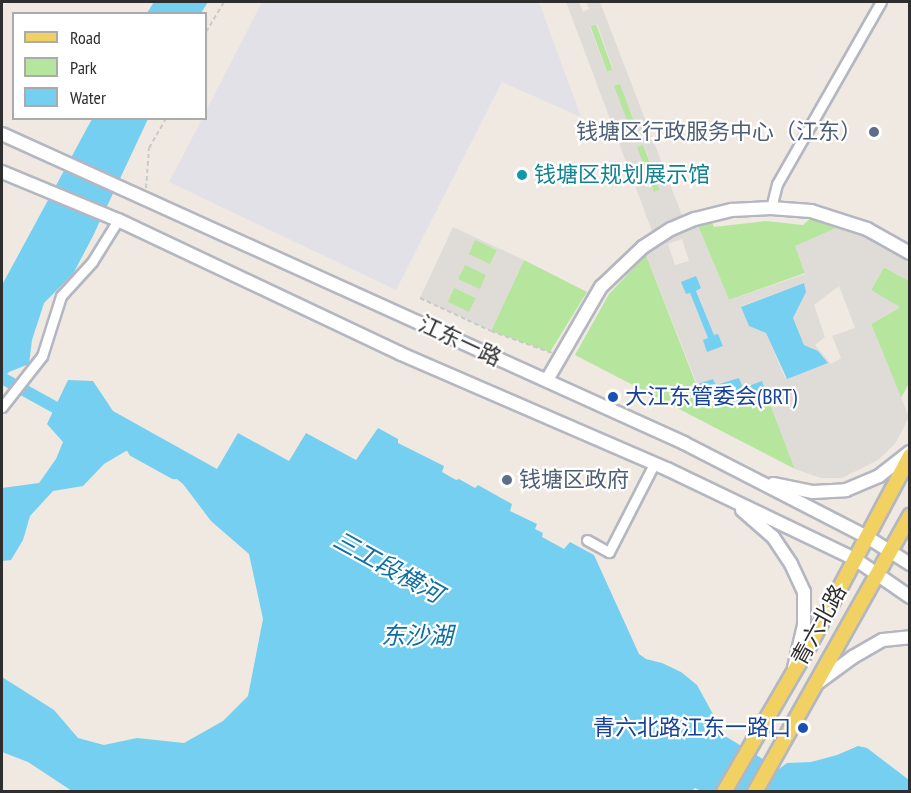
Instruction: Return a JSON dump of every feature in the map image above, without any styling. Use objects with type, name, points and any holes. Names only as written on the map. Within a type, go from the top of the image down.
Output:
[{"type":"main road","name":"江东一路","points":[[2,134],[120,185],[684,443],[867,537],[909,564]]},
{"type":"main road","name":"江东一路","points":[[2,172],[112,218],[401,354],[654,464],[855,559],[909,597]]},
{"type":"main road","points":[[547,380],[601,287],[643,247],[671,229],[695,219],[732,210],[771,208],[811,211],[867,230],[909,253]]},
{"type":"main road","points":[[759,481],[813,492],[846,490],[879,476],[909,454]]},
{"type":"main road","name":"青六北路","points":[[724,792],[792,675],[909,454]]},
{"type":"main road","points":[[730,500],[773,537],[804,592],[804,625],[792,675]]},
{"type":"main road","name":"青六北路","points":[[755,792],[909,516]]},
{"type":"main road","points":[[814,686],[853,657],[883,640],[909,637]]},
{"type":"street","points":[[771,208],[777,184],[881,2]]},
{"type":"street","points":[[2,407],[42,356],[61,296],[92,262],[112,218]]},
{"type":"street","points":[[587,540],[613,554],[654,464]]},
{"type":"path","points":[[207,30],[224,2]]},
{"type":"path","points":[[146,197],[148,148],[164,120]]},
{"type":"path","points":[[420,298],[491,331],[561,356]]},
{"type":"shaded area","points":[[262,2],[539,2],[581,117],[502,82],[396,290],[169,182],[201,120],[207,120],[207,109]]},
{"type":"shaded area","points":[[566,2],[579,2],[583,12],[589,9],[586,2],[600,2],[685,223],[695,219],[729,300],[805,274],[795,246],[847,223],[909,253],[909,281],[884,267],[871,290],[900,307],[871,324],[909,417],[895,444],[878,460],[842,478],[821,478],[795,469],[762,382],[742,388],[716,386],[713,379],[697,384],[643,247],[655,239]],"holes":[[[597,24],[613,69],[607,72],[590,27]],[[620,84],[637,129],[631,131],[614,86]],[[644,145],[660,190],[654,192],[637,147]],[[682,239],[689,261],[675,265],[668,244]],[[804,283],[793,318],[804,345],[818,351],[828,363],[785,378],[766,333],[749,326],[742,306]],[[839,286],[855,328],[832,336],[841,358],[831,364],[815,345],[825,337],[814,305]],[[696,290],[714,336],[708,338],[690,293]]]},
{"type":"shaded area","points":[[453,227],[524,260],[491,331],[420,298]],"holes":[[[475,240],[497,250],[490,264],[469,254]],[[465,265],[486,275],[480,289],[458,279]],[[454,288],[476,298],[469,312],[448,302]]]},
{"type":"green space","points":[[596,24],[613,70],[607,72],[590,26]]},
{"type":"green space","points":[[620,83],[637,129],[630,131],[613,85]]},
{"type":"green space","points":[[643,144],[660,190],[653,192],[636,146]]},
{"type":"green space","points":[[811,218],[841,226],[805,273],[729,300],[698,226],[711,220],[714,227],[766,221],[803,225]]},
{"type":"green space","points":[[475,239],[497,250],[490,265],[467,254]]},
{"type":"green space","points":[[646,255],[703,402],[730,393],[734,404],[766,393],[795,469],[575,355],[609,294]]},
{"type":"green space","points":[[524,260],[587,292],[550,352],[491,331]]},
{"type":"green space","points":[[465,264],[487,275],[480,290],[457,279]]},
{"type":"green space","points":[[884,267],[909,281],[909,383],[901,398],[871,324],[899,308],[871,290]]},
{"type":"green space","points":[[454,287],[476,298],[469,313],[446,302]]},
{"type":"water","points":[[154,2],[208,2],[202,12],[148,12]]},
{"type":"water","points":[[91,120],[148,120],[73,274],[44,303],[32,340],[29,364],[9,372],[2,379],[2,285]]},
{"type":"water","points":[[696,276],[701,288],[696,291],[714,335],[718,334],[723,346],[707,352],[703,340],[708,338],[690,293],[686,294],[681,282]]},
{"type":"water","points":[[804,283],[806,292],[793,318],[804,345],[818,351],[828,363],[787,379],[766,333],[749,326],[741,307]]},
{"type":"water","points":[[739,378],[743,388],[762,381],[766,393],[734,404],[730,394],[703,403],[697,384],[713,379],[716,385]]},
{"type":"water","name":"东沙湖","points":[[68,380],[93,381],[113,411],[217,469],[238,433],[289,461],[306,433],[356,460],[378,428],[398,439],[398,443],[444,466],[442,472],[456,480],[459,479],[475,488],[478,485],[512,504],[510,511],[537,524],[535,529],[543,533],[542,537],[564,549],[570,542],[594,555],[639,654],[646,659],[662,663],[681,672],[697,685],[725,736],[779,769],[787,763],[811,762],[858,746],[867,748],[909,780],[909,791],[704,792],[695,788],[690,792],[72,791],[28,762],[2,752],[2,677],[54,710],[78,738],[104,745],[137,738],[184,743],[223,721],[248,696],[263,619],[249,554],[211,521],[183,484],[155,461],[126,451],[104,464],[83,486],[53,491],[30,516],[23,540],[11,560],[2,561],[2,488],[39,483],[56,459],[63,442],[47,424]]},
{"type":"waterway","name":"三工段横河","points":[[2,378],[69,415]]},
{"type":"waterway","name":"三工段横河","points":[[134,451],[174,473]]},
{"type":"place","name":"钱塘区行政服务中心（江东）","points":[[874,132]]},
{"type":"place","name":"钱塘区规划展示馆","points":[[522,175]]},
{"type":"place","name":"大江东管委会(BRT)","points":[[613,397]]},
{"type":"place","name":"钱塘区政府","points":[[507,480]]},
{"type":"place","name":"青六北路江东一路口","points":[[803,728]]}]
